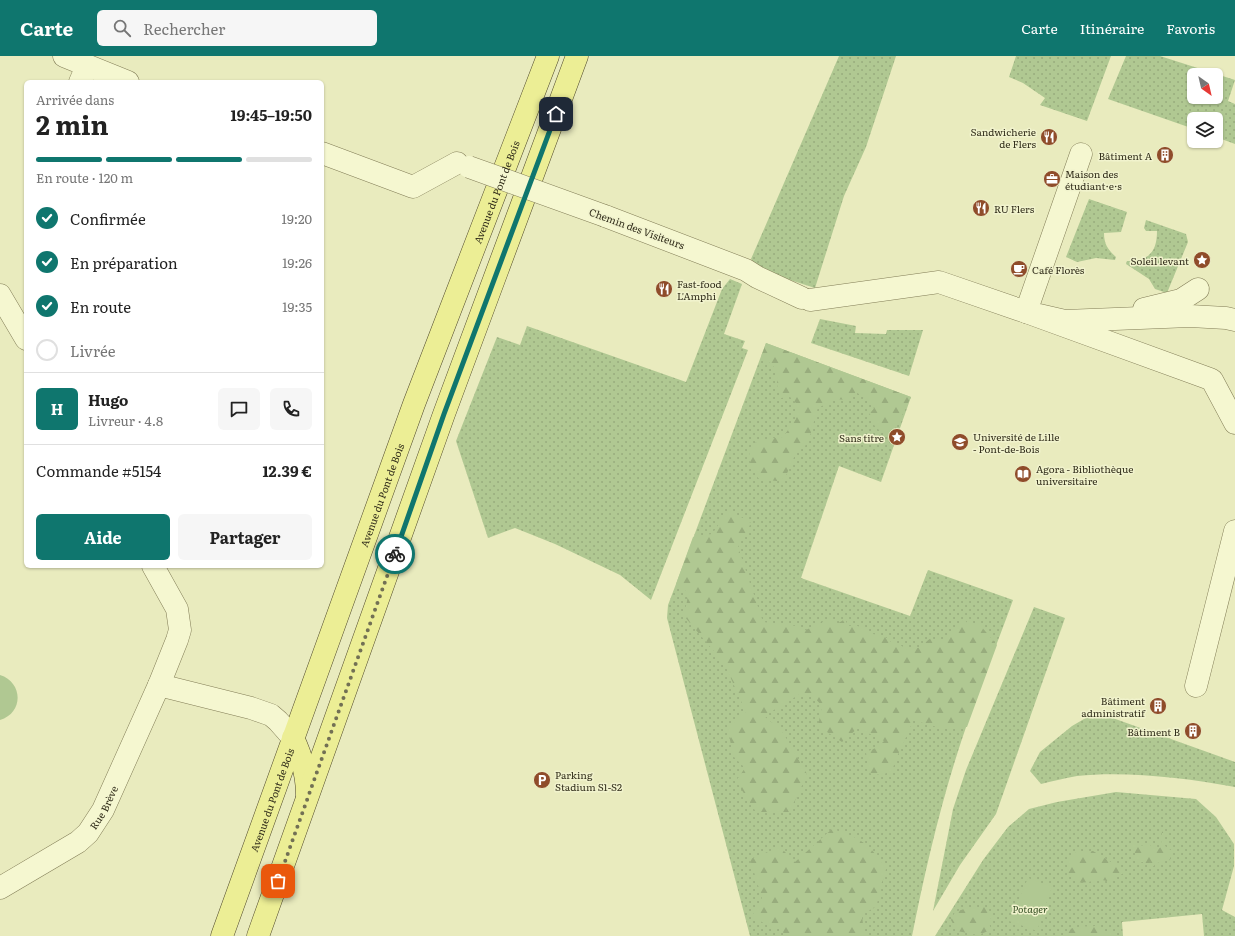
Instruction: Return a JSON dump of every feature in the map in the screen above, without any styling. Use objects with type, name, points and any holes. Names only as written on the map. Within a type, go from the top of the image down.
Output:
[{"type":"main road","name":"Avenue du Pont de Bois","points":[[222,936],[414,404],[548,56]]},
{"type":"main road","points":[[258,936],[444,414],[577,56]]},
{"type":"main road","points":[[293,738],[307,779],[307,799]]},
{"type":"street","points":[[64,56],[83,74],[117,80]]},
{"type":"street","points":[[1026,312],[1081,154]]},
{"type":"street","name":"Chemin des Visiteurs","points":[[324,155],[413,187],[463,165],[605,216],[746,270],[757,277],[806,299],[939,282],[1026,312]]},
{"type":"street","points":[[1107,320],[1181,300],[1198,289]]},
{"type":"street","points":[[0,295],[24,336]]},
{"type":"street","points":[[1026,312],[1064,322],[1158,319],[1190,316],[1235,320]]},
{"type":"street","points":[[1026,312],[1063,332],[1068,341],[1068,346]]},
{"type":"street","points":[[1026,312],[1212,380],[1235,423]]},
{"type":"street","points":[[1196,686],[1235,531]]},
{"type":"street","name":"Rue Brève","points":[[0,888],[67,849],[88,833],[103,810],[159,685],[180,630],[177,609],[154,568]]},
{"type":"street","points":[[159,685],[251,708],[271,715],[293,738]]},
{"type":"green space","points":[[839,56],[896,56],[866,147],[844,196],[815,288],[759,270],[751,259]]},
{"type":"green space","points":[[1016,56],[1111,56],[1087,121],[1040,105],[1045,98],[1023,83],[1009,77]]},
{"type":"green space","points":[[1126,56],[1160,56],[1198,68],[1187,68],[1187,104],[1223,104],[1223,76],[1235,80],[1228,101],[1235,104],[1235,144],[1223,140],[1223,112],[1187,112],[1187,127],[1108,99]]},
{"type":"green space","points":[[1089,199],[1127,212],[1121,232],[1104,233],[1106,244],[1116,257],[1115,260],[1096,258],[1077,262],[1066,257]]},
{"type":"green space","points":[[1146,220],[1186,234],[1188,242],[1167,293],[1155,289],[1149,279],[1126,264],[1127,261],[1135,261],[1146,257],[1153,250],[1157,238],[1157,231],[1146,231],[1144,228]]},
{"type":"green space","points":[[730,279],[742,284],[724,334],[745,341],[742,348],[748,350],[651,600],[620,575],[555,544],[515,528],[488,538],[456,441],[497,337],[520,345],[527,326],[686,382],[722,289]]},
{"type":"green space","points":[[820,319],[856,326],[855,333],[886,334],[887,330],[923,330],[909,376],[811,343]]},
{"type":"green space","points":[[766,343],[911,397],[881,482],[839,466],[801,578],[910,616],[928,570],[1013,600],[973,706],[953,766],[922,887],[912,936],[750,936],[667,618],[668,605]]},
{"type":"green space","points":[[766,343],[911,397],[893,434],[880,431],[872,423],[872,417],[869,413],[874,409],[869,401],[856,392],[848,400],[834,399],[825,405],[818,407],[808,443],[795,455],[785,478],[777,481],[759,479],[754,471],[749,457],[752,444],[766,439],[783,437],[796,419],[796,403],[790,397],[781,398],[778,391],[776,371],[769,362],[761,357]]},
{"type":"green space","points":[[729,510],[751,523],[738,547],[763,622],[796,626],[802,632],[828,619],[837,624],[845,619],[848,626],[858,626],[869,633],[885,637],[891,641],[893,645],[900,645],[910,651],[911,647],[918,648],[931,638],[940,640],[945,638],[964,619],[969,625],[980,625],[997,645],[967,727],[937,727],[913,720],[892,771],[881,775],[869,773],[866,752],[878,747],[884,741],[858,728],[842,742],[818,726],[822,706],[814,697],[800,694],[764,716],[782,731],[807,774],[790,812],[756,812],[736,781],[745,768],[733,756],[728,729],[746,712],[724,663],[684,616],[688,596],[685,590],[676,584],[693,537],[712,534]]},
{"type":"green space","points":[[1034,607],[1065,618],[996,814],[960,865],[933,911],[953,809],[966,770]]},
{"type":"green space","points":[[0,675],[8,679],[13,684],[18,698],[17,705],[13,711],[8,716],[0,720]]},
{"type":"green space","points":[[1096,712],[1235,762],[1235,787],[1176,778],[1116,774],[1077,776],[1041,784],[1030,771],[1040,752],[1072,726]]},
{"type":"green space","points":[[1116,792],[1196,799],[1216,817],[1234,844],[1234,866],[1222,910],[1235,917],[1235,936],[1204,936],[1202,914],[1122,922],[1123,936],[935,936],[983,860],[1008,827],[1029,809],[1057,802]]},
{"type":"green space","points":[[832,829],[858,839],[864,843],[869,847],[886,869],[876,907],[862,914],[864,936],[785,936],[782,930],[767,925],[752,916],[762,898],[750,859],[780,847],[795,862]]},
{"type":"green space","points":[[1162,831],[1165,835],[1165,846],[1172,851],[1170,860],[1157,863],[1151,868],[1143,862],[1136,863],[1137,855],[1130,847],[1132,839],[1137,840],[1135,843],[1139,845],[1150,844],[1152,849],[1158,849],[1161,847]]},
{"type":"green space","points":[[1093,851],[1119,867],[1124,873],[1107,881],[1096,880],[1082,883],[1077,882],[1068,873],[1067,860],[1076,852]]},
{"type":"green space","name":"Potager","points":[[1028,878],[1052,887],[1037,931],[1009,921]]},
{"type":"green space","points":[[982,903],[992,916],[989,922],[991,930],[978,935],[957,931],[951,920],[955,912],[964,909],[978,909]]},
{"type":"green space","points":[[1095,926],[1105,932],[1112,933],[1114,936],[1066,936],[1070,929]]},
{"type":"way so far","points":[[278,881],[395,554]]},
{"type":"place","name":"Sandwicherie de Flers","points":[[1049,137]]},
{"type":"place","name":"Bâtiment A","points":[[1165,155]]},
{"type":"place","name":"Maison des étudiant·e·s","points":[[1052,179]]},
{"type":"place","name":"RU Flers","points":[[981,208]]},
{"type":"place","name":"Soleil levant","points":[[1202,260]]},
{"type":"place","name":"Café Florès","points":[[1019,269]]},
{"type":"place","name":"Fast-food L'Amphi","points":[[664,289]]},
{"type":"place","name":"Sans titre","points":[[897,437]]},
{"type":"place","name":"Université de Lille - Pont-de-Bois","points":[[960,442]]},
{"type":"place","name":"Agora - Bibliothèque universitaire","points":[[1023,474]]},
{"type":"place","name":"Bâtiment administratif","points":[[1158,706]]},
{"type":"place","name":"Bâtiment B","points":[[1193,731]]},
{"type":"place","name":"Parking Stadium S1-S2","points":[[542,780]]},
{"type":"route","points":[[395,554],[444,414],[556,114]]}]
